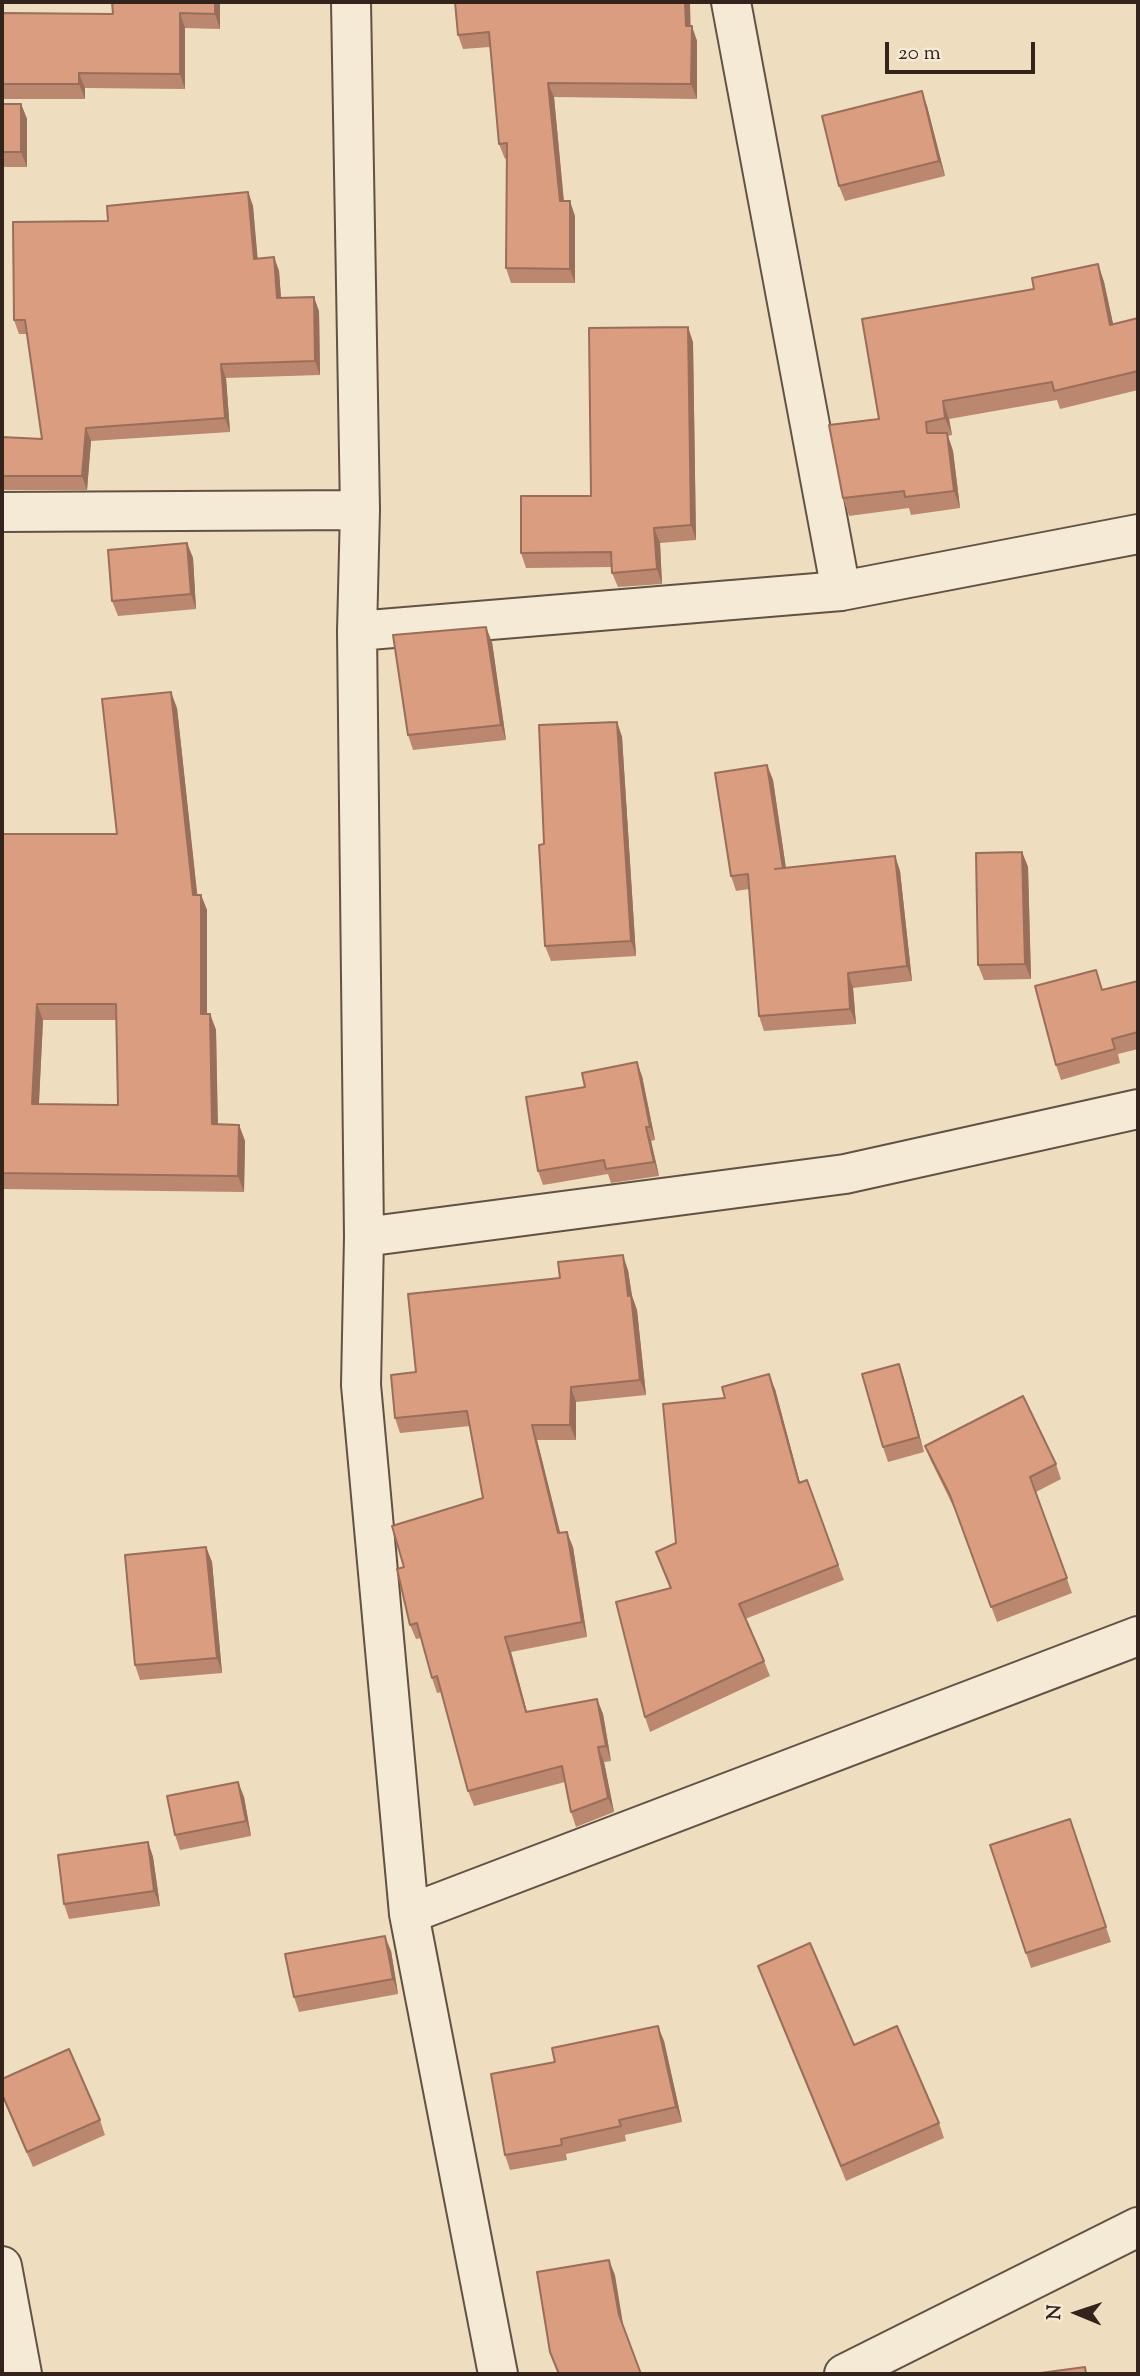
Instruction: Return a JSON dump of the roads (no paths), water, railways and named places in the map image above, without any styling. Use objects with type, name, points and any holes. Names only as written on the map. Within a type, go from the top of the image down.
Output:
[{"type":"street","points":[[351,2],[360,510],[357,631],[364,1237],[361,1385],[408,1914],[498,2374]]},
{"type":"street","points":[[731,2],[841,591]]},
{"type":"street","points":[[2,512],[360,510]]},
{"type":"street","points":[[357,631],[841,591],[1138,534]]},
{"type":"street","points":[[364,1237],[845,1174],[1138,1109]]},
{"type":"street","points":[[408,1914],[1138,1636]]},
{"type":"street","points":[[844,2374],[1138,2227]]},
{"type":"street","points":[[2,2266],[22,2374]]}]
